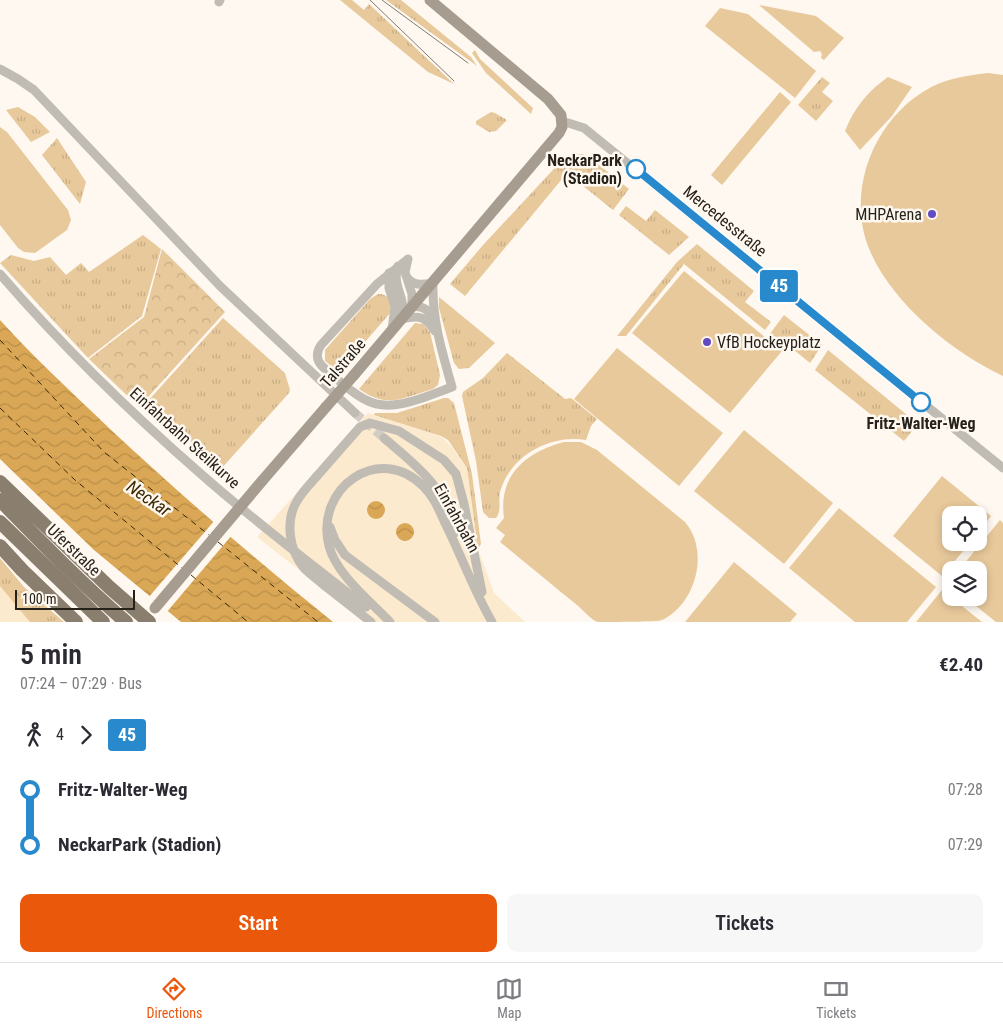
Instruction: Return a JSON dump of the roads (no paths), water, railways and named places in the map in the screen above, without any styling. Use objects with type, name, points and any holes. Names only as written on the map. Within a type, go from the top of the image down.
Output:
[{"type":"highway","points":[[0,482],[109,587],[147,619]]},
{"type":"highway","name":"Uferstraße","points":[[0,500],[86,586],[126,622]]},
{"type":"highway","name":"Uferstraße","points":[[0,522],[103,622]]},
{"type":"highway","points":[[0,546],[76,622]]},
{"type":"main road","points":[[430,0],[548,99],[558,109],[562,121]]},
{"type":"main road","name":"Talstraße","points":[[147,619],[262,481],[354,376],[555,138],[559,133],[562,121]]},
{"type":"street","points":[[0,69],[25,84],[60,117],[208,274],[260,326],[355,413]]},
{"type":"street","name":"Mercedesstraße","points":[[562,121],[581,126],[594,136],[1003,468]]},
{"type":"street","points":[[406,276],[410,281],[417,284],[433,283],[434,319],[452,387],[393,406],[379,405],[366,401],[322,366],[317,357],[321,345],[377,284],[388,277],[408,258],[406,276],[412,294],[412,307],[425,308],[434,319]]},
{"type":"street","points":[[398,266],[395,277],[403,301],[402,319],[416,316],[424,318],[437,333]]},
{"type":"street","name":"Einfahrbahn Steilkurve","points":[[0,274],[65,346],[168,444],[279,539],[366,608]]},
{"type":"street","points":[[388,277],[397,286]]},
{"type":"street","points":[[388,277],[395,311],[392,331]]},
{"type":"street","points":[[366,296],[380,291],[387,291],[391,294]]},
{"type":"street","points":[[371,622],[311,575],[300,563],[290,537],[291,517],[296,503],[316,476],[360,427],[366,423],[399,431],[444,460],[458,479],[485,610]]},
{"type":"street","points":[[384,438],[418,468],[438,490],[450,514],[460,553]]},
{"type":"street","name":"Einfahrbahn","points":[[390,622],[338,566],[329,546],[326,528],[327,516],[334,499],[349,480],[365,472],[384,468],[400,471],[412,477],[428,492],[460,553],[492,622]]},
{"type":"street","points":[[327,516],[335,540],[345,555],[435,622]]},
{"type":"water","name":"Neckar","points":[[0,320],[40,362],[137,454],[248,552],[333,622],[181,622],[94,550],[0,459]]},
{"type":"water","points":[[376,501],[382,504],[385,510],[382,516],[376,519],[370,516],[367,510],[370,504]]},
{"type":"water","points":[[405,523],[411,526],[414,532],[411,538],[405,541],[399,538],[396,532],[399,526]]},
{"type":"tunnel","points":[[355,413],[384,438]]},
{"type":"tram line","points":[[370,0],[454,81]]},
{"type":"tram line","points":[[382,0],[468,63]]},
{"type":"place","name":"NeckarPark (Stadion)","points":[[636,169]]},
{"type":"place","name":"MHPArena","points":[[932,214]]},
{"type":"place","name":"VfB Hockeyplatz","points":[[707,342]]},
{"type":"place","name":"Fritz-Walter-Weg","points":[[921,402]]}]
